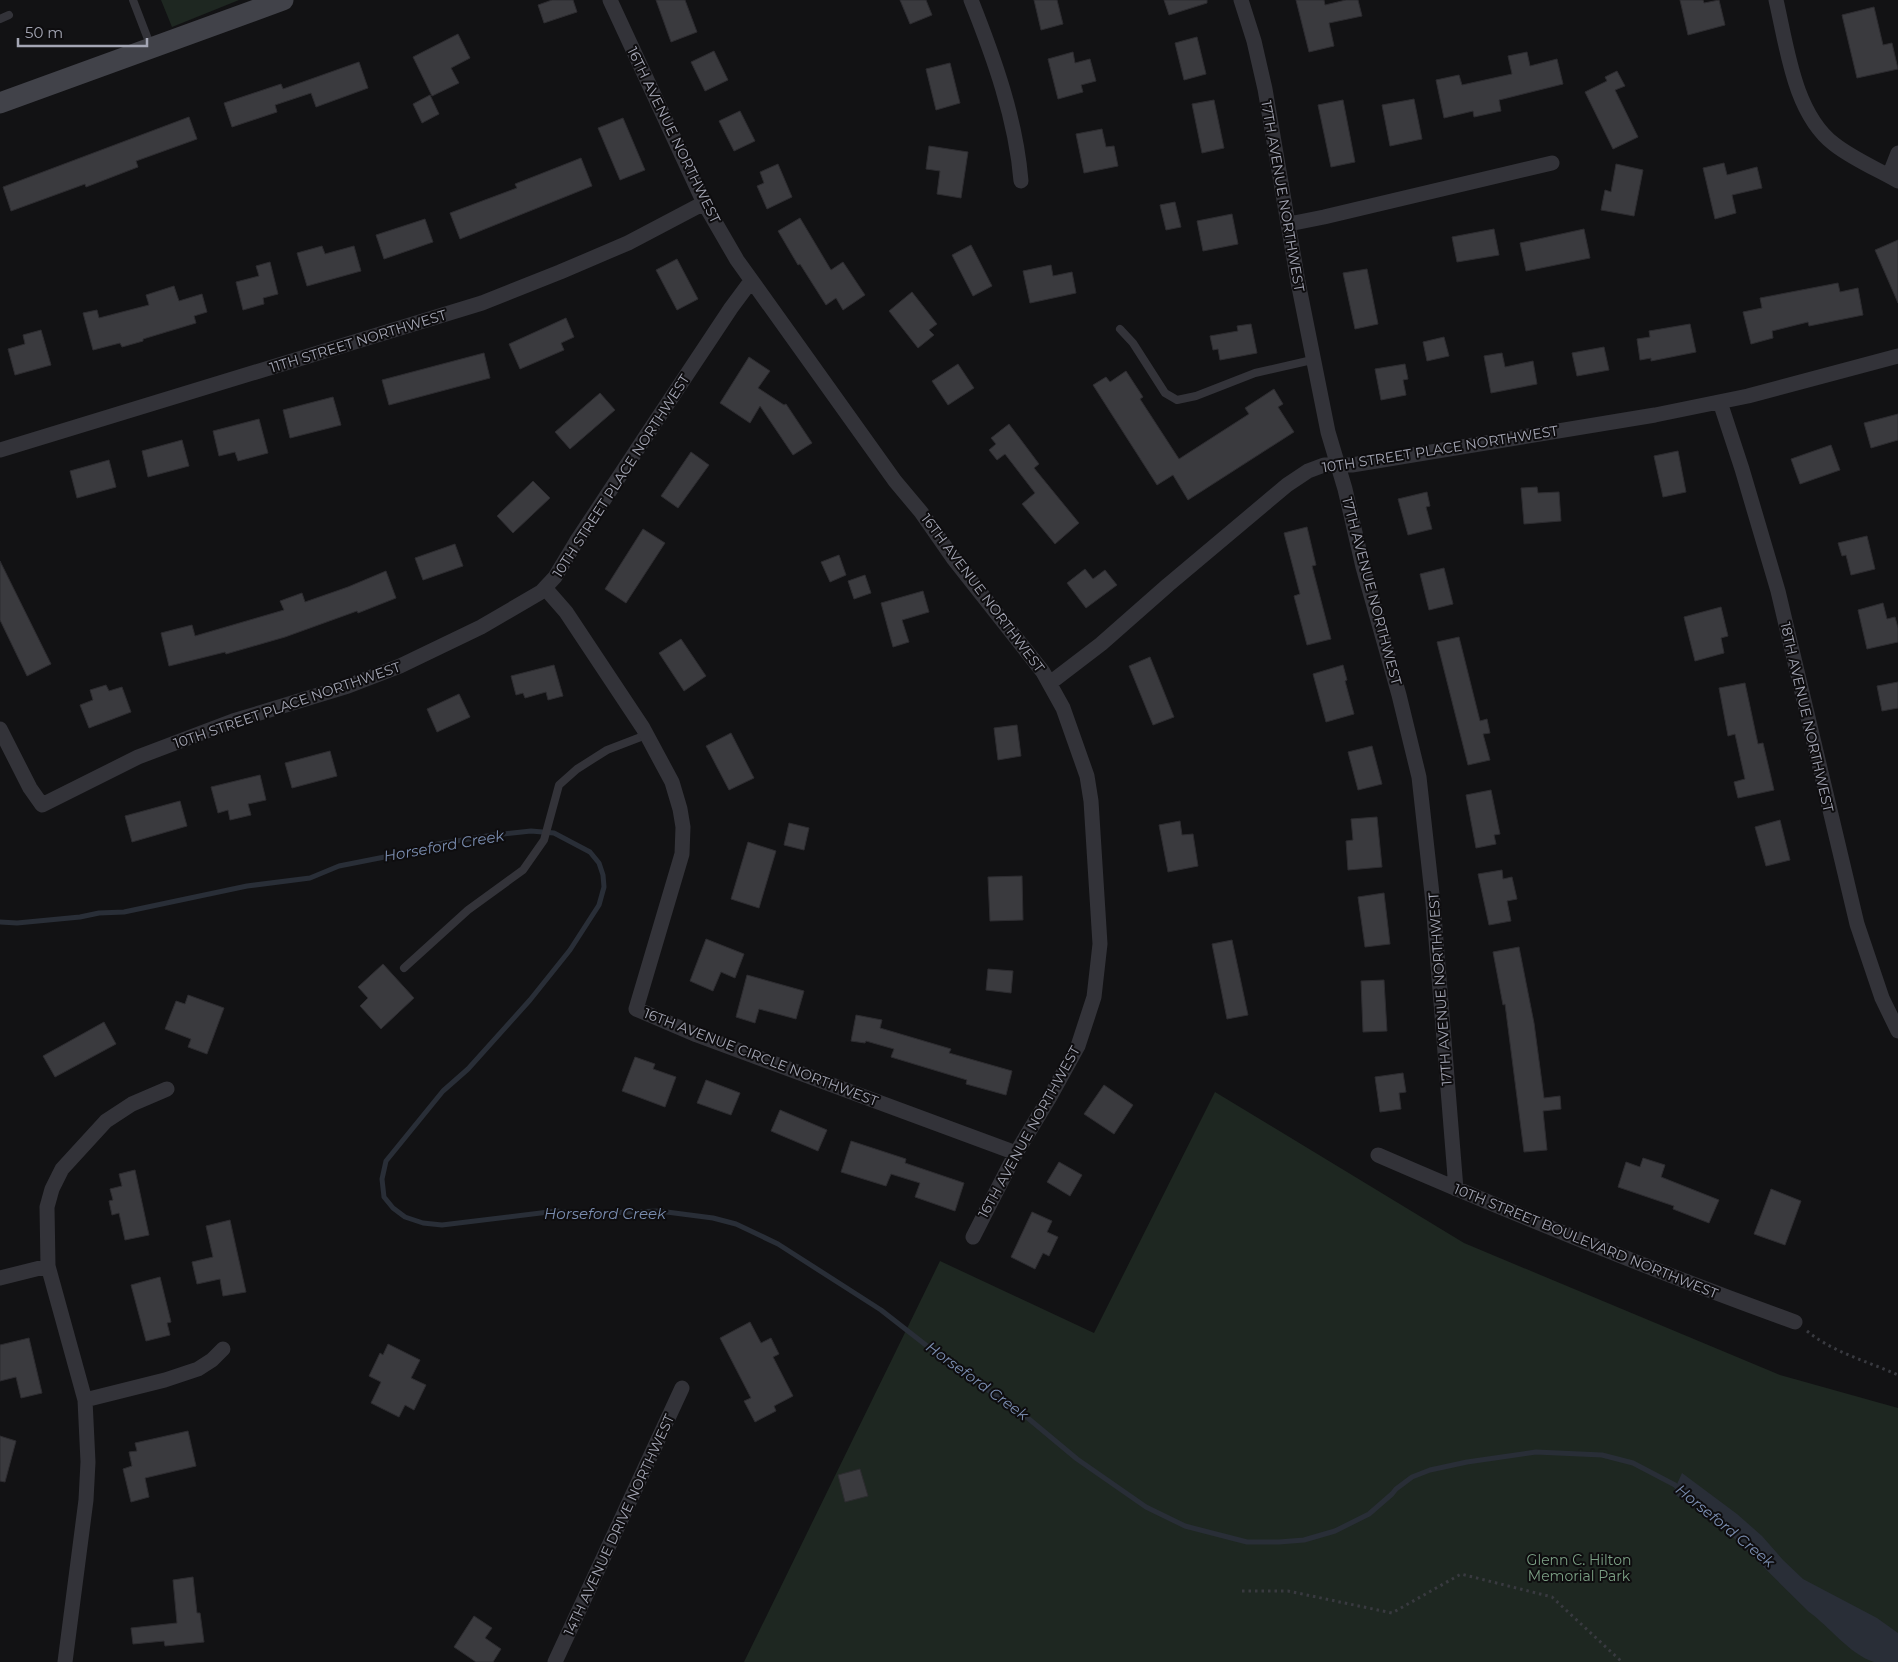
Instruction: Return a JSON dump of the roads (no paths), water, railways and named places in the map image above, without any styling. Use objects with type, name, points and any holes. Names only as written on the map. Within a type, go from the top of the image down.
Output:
[{"type":"street","points":[[0,103],[284,0]]},
{"type":"street","name":"16TH AVENUE NORTHWEST","points":[[610,0],[704,202],[751,281],[895,481],[921,512],[953,558],[1017,636],[1050,683],[1063,708],[1087,776],[1095,840],[1100,944],[1094,997],[1078,1046],[1052,1095],[1016,1153],[973,1237]]},
{"type":"street","points":[[971,0],[1007,107],[1019,155],[1021,181]]},
{"type":"street","name":"17TH AVENUE NORTHWEST","points":[[1241,0],[1254,41],[1265,89],[1312,360],[1328,432],[1419,776],[1433,903],[1456,1189]]},
{"type":"street","points":[[1776,0],[1800,96],[1815,124],[1832,143],[1894,178],[1898,153]]},
{"type":"street","points":[[1289,224],[1552,163]]},
{"type":"street","name":"11TH STREET NORTHWEST","points":[[0,450],[482,303],[628,243],[704,202]]},
{"type":"street","name":"10TH STREET PLACE NORTHWEST","points":[[0,729],[30,788],[42,806],[138,757],[233,721],[348,686],[400,666],[481,627],[541,592],[555,577],[633,455],[751,281]]},
{"type":"street","name":"10TH STREET PLACE NORTHWEST","points":[[1050,683],[1101,644],[1287,485],[1308,471],[1324,465],[1338,466],[1646,417],[1720,402],[1898,356]]},
{"type":"street","name":"18TH AVENUE NORTHWEST","points":[[1720,402],[1778,591],[1856,924],[1882,998],[1898,1031]]},
{"type":"street","name":"16TH AVENUE CIRCLE NORTHWEST","points":[[545,588],[566,612],[622,694],[672,782],[680,809],[683,843],[678,869],[636,1009],[697,1035],[1016,1153]]},
{"type":"street","points":[[65,1662],[86,1500],[88,1462],[85,1400],[48,1266],[47,1207],[52,1189],[62,1169],[106,1121],[132,1104],[167,1089]]},
{"type":"street","name":"10TH STREET BOULEVARD NORTHWEST","points":[[1378,1155],[1456,1189],[1695,1286],[1795,1322]]},
{"type":"street","points":[[0,1278],[48,1266]]},
{"type":"street","points":[[85,1400],[165,1380],[198,1369],[212,1360],[223,1349]]},
{"type":"street","name":"14TH AVENUE DRIVE NORTHWEST","points":[[555,1662],[682,1388]]},
{"type":"lane","points":[[133,0],[152,48]]},
{"type":"lane","points":[[0,19],[9,15]]},
{"type":"lane","points":[[1120,329],[1133,343],[1165,393],[1176,400],[1196,396],[1255,373],[1312,360]]},
{"type":"lane","points":[[404,968],[468,910],[523,870],[544,840],[560,785],[577,769],[607,750],[646,735]]},
{"type":"water","name":"Horseford Creek","points":[[1682,1473],[1737,1514],[1762,1536],[1803,1579],[1877,1618],[1898,1633],[1898,1662],[1874,1662],[1856,1653],[1809,1612],[1730,1534],[1673,1493]]},
{"type":"waterway","name":"Horseford Creek","points":[[0,922],[17,923],[80,917],[99,913],[124,912],[247,886],[310,878],[339,866],[425,849],[432,845],[531,831],[554,833],[590,852],[599,863],[604,887],[599,905],[570,950],[530,1000],[468,1069],[443,1091],[386,1161],[382,1179],[384,1197],[393,1208],[405,1217],[423,1223],[442,1225],[557,1211],[575,1214],[659,1211],[713,1218],[736,1224],[778,1244],[881,1310],[945,1360],[1029,1419],[1077,1459],[1146,1507],[1185,1526],[1247,1542],[1304,1540],[1335,1531],[1369,1514],[1412,1477],[1430,1470],[1467,1462],[1536,1452],[1602,1455],[1633,1463],[1675,1485],[1680,1491]]},
{"type":"park label","name":"Glenn C. Hilton Memorial Park","points":[[1579,1568]]}]
